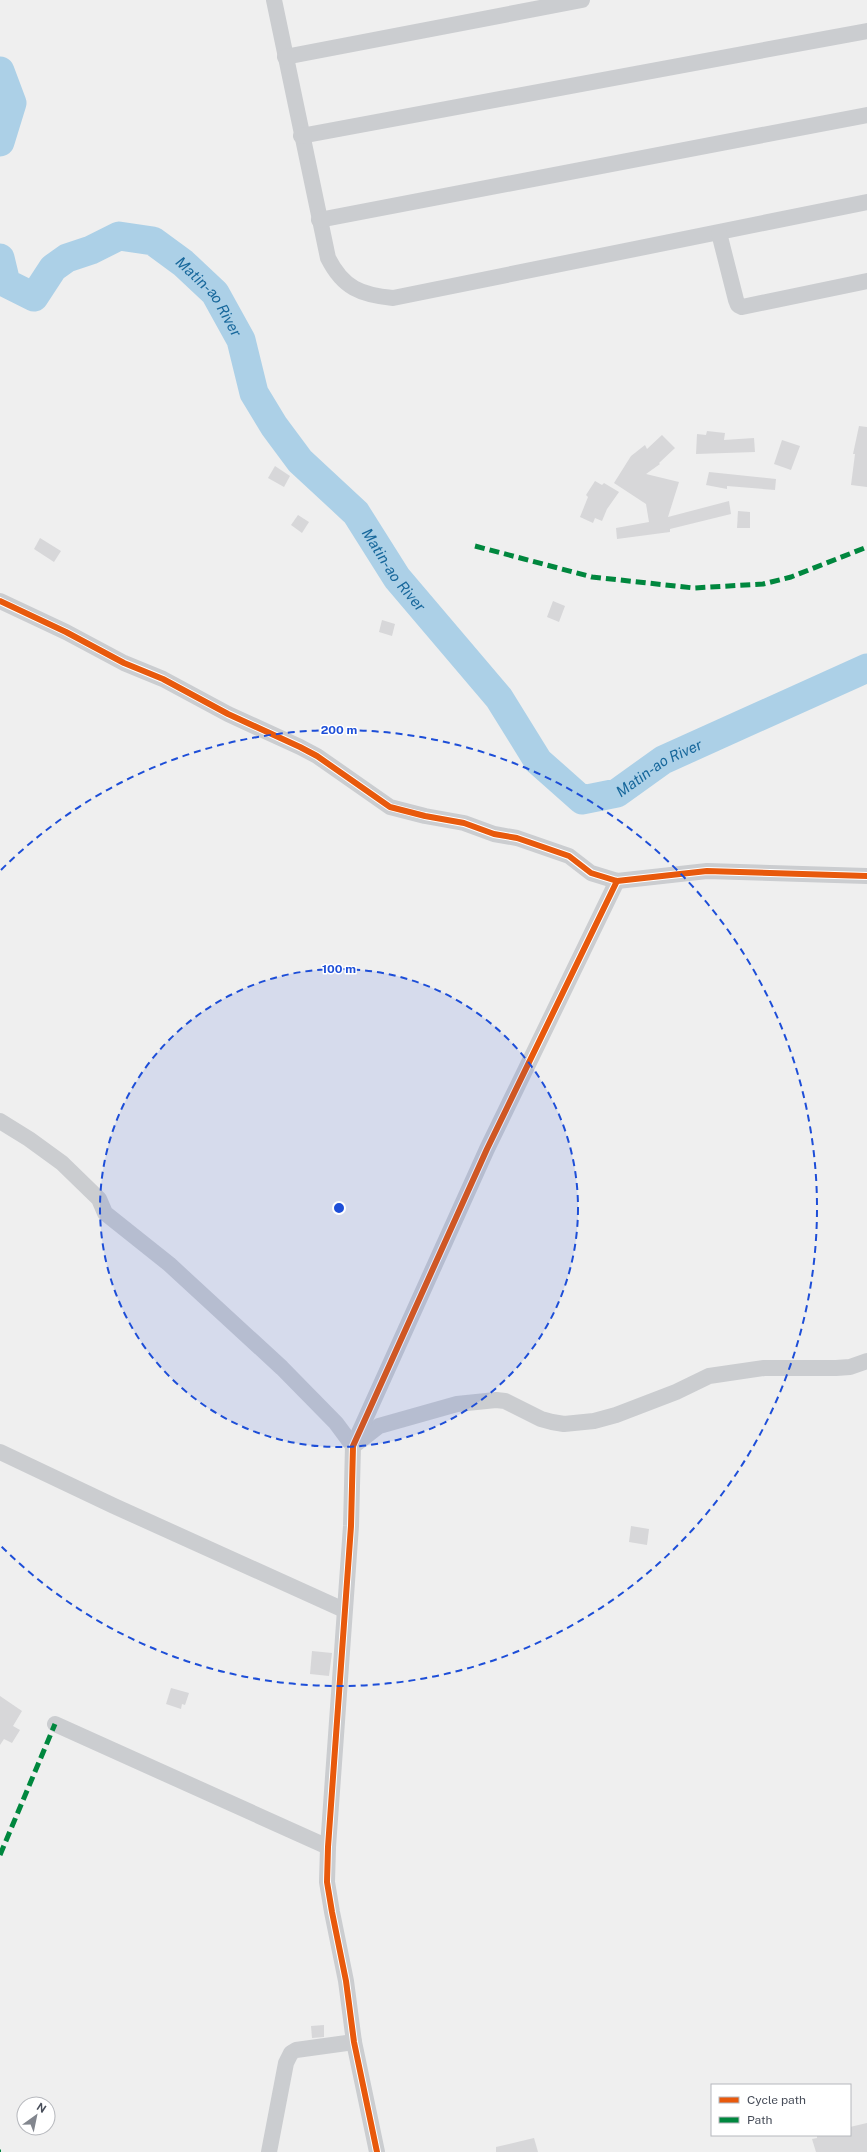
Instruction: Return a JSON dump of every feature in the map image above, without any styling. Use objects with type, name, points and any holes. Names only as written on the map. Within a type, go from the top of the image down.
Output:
[{"type":"street","points":[[274,0],[301,136],[328,258],[335,273],[348,285],[369,296],[393,298],[867,202]]},
{"type":"street","points":[[285,57],[582,0]]},
{"type":"street","points":[[301,136],[867,31]]},
{"type":"street","points":[[319,220],[867,115]]},
{"type":"street","points":[[719,233],[734,294],[738,305],[742,307],[867,281]]},
{"type":"street","points":[[0,601],[66,632],[124,663],[163,679],[228,714],[305,750],[390,807],[425,816],[464,823],[494,834],[517,838],[569,856],[591,873],[617,881],[707,870],[867,876]]},
{"type":"street","points":[[377,2152],[354,2042],[346,1981],[327,1882],[328,1847],[351,1526],[353,1446],[487,1148],[617,881]]},
{"type":"street","points":[[0,1121],[34,1142],[62,1163],[99,1199],[105,1213],[169,1264],[282,1368],[336,1423],[353,1446]]},
{"type":"street","points":[[353,1446],[379,1426],[456,1404],[496,1400],[505,1401],[541,1419],[552,1422],[564,1424],[594,1421],[616,1415],[676,1392],[709,1376],[764,1368],[843,1368],[867,1361]]},
{"type":"street","points":[[0,1452],[143,1520],[344,1610]]},
{"type":"street","points":[[54,1724],[328,1847]]},
{"type":"street","points":[[269,2152],[286,2063],[291,2053],[296,2050],[354,2042]]},
{"type":"building","points":[[859,426],[867,427],[867,487],[851,485],[855,454],[853,454]]},
{"type":"building","points":[[707,431],[725,433],[724,440],[754,438],[755,452],[696,454],[697,434],[706,435]]},
{"type":"building","points":[[662,435],[675,448],[659,463],[660,464],[646,474],[679,482],[668,517],[729,501],[731,514],[670,529],[670,532],[617,539],[616,528],[649,522],[646,504],[614,483],[631,456],[645,445],[647,449]]},
{"type":"building","points":[[782,440],[800,446],[791,470],[774,464]]},
{"type":"building","points":[[275,466],[290,476],[284,487],[268,478]]},
{"type":"building","points":[[709,472],[776,479],[775,490],[727,486],[727,489],[706,485]]},
{"type":"building","points":[[595,481],[602,485],[604,483],[619,492],[607,509],[602,521],[595,518],[593,523],[580,517],[588,497],[586,495]]},
{"type":"building","points":[[738,511],[750,512],[750,528],[737,528]]},
{"type":"building","points":[[298,515],[309,522],[302,533],[291,525]]},
{"type":"building","points":[[40,538],[61,551],[54,562],[34,549]]},
{"type":"building","points":[[553,601],[565,606],[559,622],[547,617]]},
{"type":"building","points":[[382,620],[395,624],[392,636],[379,632]]},
{"type":"building","points":[[631,1526],[649,1529],[647,1545],[629,1542]]},
{"type":"building","points":[[312,1651],[332,1653],[329,1676],[310,1674]]},
{"type":"building","points":[[171,1688],[189,1693],[185,1705],[182,1704],[181,1709],[166,1704]]},
{"type":"building","points":[[0,1696],[22,1711],[13,1726],[20,1730],[12,1743],[4,1739],[0,1745]]},
{"type":"building","points":[[324,2025],[324,2037],[312,2038],[311,2026]]},
{"type":"building","points":[[867,2123],[867,2152],[816,2152],[812,2139],[817,2138],[817,2136],[851,2136],[851,2127]]},
{"type":"building","points":[[534,2138],[538,2152],[496,2152],[496,2147]]},
{"type":"waterway","name":"Matin-ao River","points":[[0,71],[12,103],[0,142]]},
{"type":"waterway","name":"Matin-ao River","points":[[0,258],[6,283],[34,297],[53,268],[67,258],[91,250],[119,236],[153,241],[183,263],[215,293],[241,340],[254,393],[274,426],[300,461],[356,513],[397,578],[499,698],[538,761],[582,800],[617,793],[663,760],[867,668]]},
{"type":"marked path","points":[[475,546],[592,577],[694,588],[763,584],[791,577],[867,547]]},
{"type":"marked path","points":[[0,1855],[55,1724]]},
{"type":"cycle path","points":[[0,601],[66,632],[124,663],[163,679],[228,714],[300,747],[317,756],[390,807],[425,816],[464,823],[494,834],[517,838],[569,856],[591,873],[617,881],[707,871],[867,876]]},
{"type":"cycle path","points":[[377,2152],[354,2042],[346,1981],[327,1882],[328,1847],[351,1526],[353,1446],[487,1149],[617,881]]}]
